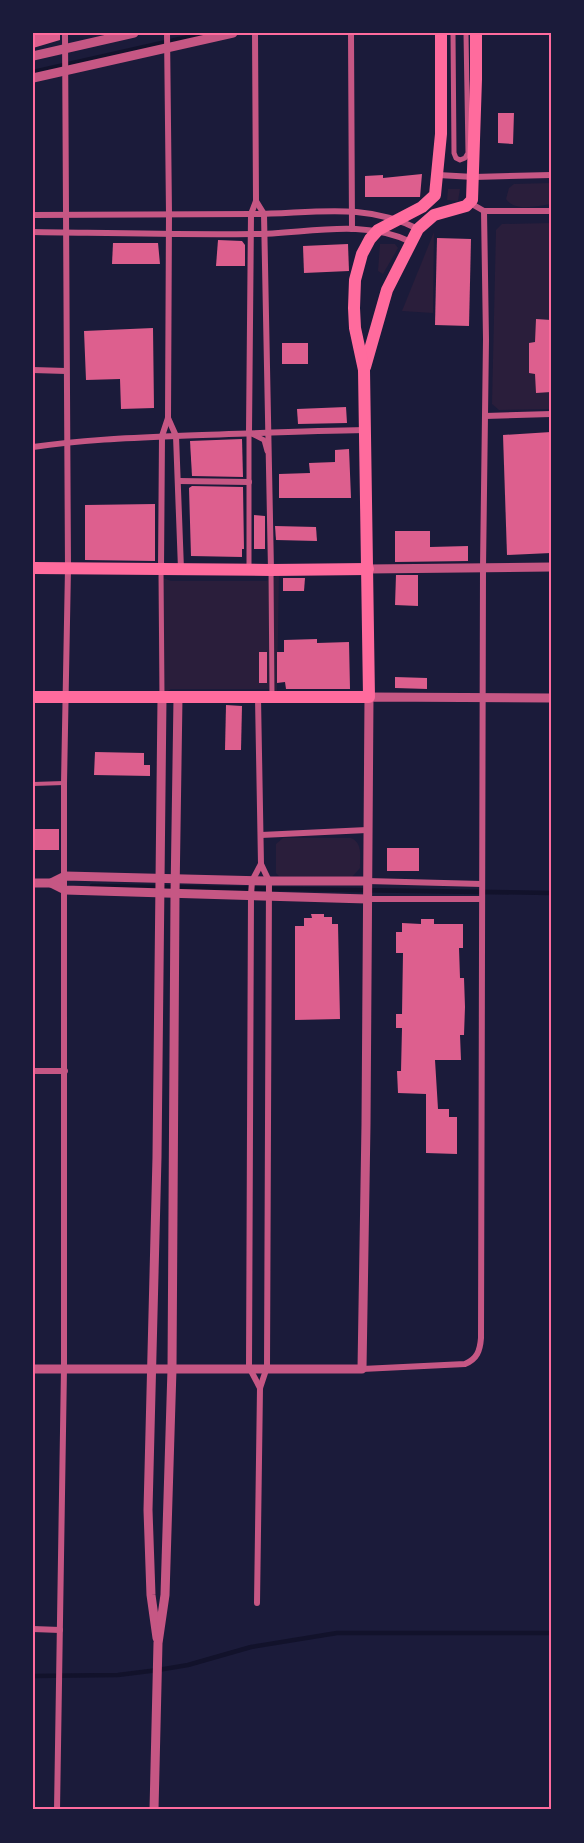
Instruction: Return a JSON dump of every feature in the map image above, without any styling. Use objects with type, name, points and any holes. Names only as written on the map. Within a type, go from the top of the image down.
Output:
[{"type":"main road","points":[[33,697],[369,697],[364,370],[355,328],[355,280],[362,254],[378,230],[427,204],[435,195],[441,134],[441,33]]},
{"type":"main road","points":[[364,370],[387,290],[418,229],[429,218],[446,210],[460,208],[472,200],[476,33]]},
{"type":"main road","points":[[435,195],[446,210]]},
{"type":"main road","points":[[33,568],[368,569]]},
{"type":"street","points":[[57,1810],[64,1368],[64,783],[68,568],[65,33]]},
{"type":"street","points":[[33,56],[134,33]]},
{"type":"street","points":[[158,1643],[150,1595],[148,1510],[153,1369],[161,894],[162,436],[168,418],[167,33]]},
{"type":"street","points":[[33,78],[233,33]]},
{"type":"street","points":[[249,570],[251,214],[256,201],[255,33]]},
{"type":"street","points":[[351,33],[352,229]]},
{"type":"street","points":[[453,33],[454,153],[460,160],[465,159],[468,153],[466,33]]},
{"type":"street","points":[[438,175],[474,177],[551,175]]},
{"type":"street","points":[[256,201],[264,214],[272,697]]},
{"type":"street","points":[[470,203],[484,211],[551,211]]},
{"type":"street","points":[[33,215],[264,214],[351,210],[397,220],[418,229]]},
{"type":"street","points":[[33,1369],[267,1367],[362,1369],[465,1364],[471,1362],[478,1353],[481,1338],[483,568],[486,339],[484,211]]},
{"type":"street","points":[[33,232],[264,234],[352,229],[378,230],[411,242]]},
{"type":"street","points":[[33,370],[66,371]]},
{"type":"street","points":[[484,416],[551,414]]},
{"type":"street","points":[[168,418],[176,436],[181,569]]},
{"type":"street","points":[[33,447],[66,442],[162,436],[366,430]]},
{"type":"street","points":[[249,432],[264,440],[267,451],[270,570]]},
{"type":"street","points":[[179,481],[249,482]]},
{"type":"street","points":[[368,569],[551,567]]},
{"type":"street","points":[[362,1369],[369,697],[551,698]]},
{"type":"street","points":[[154,1810],[158,1643],[165,1595],[172,1369],[178,698]]},
{"type":"street","points":[[257,1603],[260,1388],[267,1367],[269,896],[269,881],[261,864],[258,698]]},
{"type":"street","points":[[261,836],[367,831]]},
{"type":"street","points":[[260,1388],[249,1367],[251,895],[252,880],[261,864]]},
{"type":"street","points":[[33,883],[51,883],[65,876],[482,884]]},
{"type":"street","points":[[51,883],[65,890],[175,895],[482,899]]},
{"type":"street","points":[[158,1054],[175,1056]]},
{"type":"street","points":[[33,1071],[65,1071]]},
{"type":"street","points":[[157,1157],[175,1157]]},
{"type":"street","points":[[33,1629],[60,1630]]},
{"type":"lane","points":[[33,784],[64,783]]},
{"type":"shaded area","points":[[551,183],[551,204],[521,207],[515,206],[506,199],[509,188],[514,184]]},
{"type":"shaded area","points":[[448,189],[460,189],[458,201],[447,200]]},
{"type":"shaded area","points":[[551,223],[551,409],[499,410],[492,404],[496,230],[502,224]]},
{"type":"shaded area","points":[[434,232],[433,313],[402,311]]},
{"type":"shaded area","points":[[380,244],[395,244],[398,248],[383,274],[378,271]]},
{"type":"shaded area","points":[[279,575],[277,694],[268,689],[171,689],[159,696],[158,576],[171,581],[266,581]]},
{"type":"shaded area","points":[[283,838],[351,838],[359,847],[360,868],[352,877],[279,876],[276,873],[276,844]]},
{"type":"building","points":[[33,33],[60,33],[60,40],[33,48]]},
{"type":"building","points":[[498,113],[514,113],[513,144],[498,143]]},
{"type":"building","points":[[422,174],[420,197],[365,197],[365,176],[383,175],[383,178]]},
{"type":"building","points":[[437,238],[471,239],[469,326],[435,325]]},
{"type":"building","points":[[218,240],[242,241],[245,245],[245,266],[216,266]]},
{"type":"building","points":[[113,243],[158,243],[160,264],[112,264]]},
{"type":"building","points":[[348,244],[349,271],[304,273],[303,246]]},
{"type":"building","points":[[536,319],[551,320],[551,392],[536,393],[535,374],[529,373],[529,343],[535,342]]},
{"type":"building","points":[[153,328],[154,408],[121,409],[120,379],[86,380],[84,331]]},
{"type":"building","points":[[282,343],[308,343],[308,364],[282,364]]},
{"type":"building","points":[[346,407],[347,423],[298,424],[297,409]]},
{"type":"building","points":[[551,432],[551,553],[507,555],[503,435]]},
{"type":"building","points":[[242,439],[243,477],[192,476],[190,441]]},
{"type":"building","points":[[349,449],[351,498],[279,498],[279,474],[310,473],[309,463],[335,462],[335,450]]},
{"type":"building","points":[[192,486],[243,487],[244,549],[242,549],[242,557],[191,556],[189,488]]},
{"type":"building","points":[[155,504],[155,561],[85,560],[85,505]]},
{"type":"building","points":[[254,515],[265,516],[265,549],[254,549]]},
{"type":"building","points":[[275,526],[316,527],[317,541],[276,540]]},
{"type":"building","points":[[395,531],[430,531],[430,547],[468,546],[468,561],[395,562]]},
{"type":"building","points":[[396,575],[418,575],[418,606],[395,605]]},
{"type":"building","points":[[283,578],[305,578],[304,591],[283,591]]},
{"type":"building","points":[[317,639],[317,643],[349,642],[350,689],[286,689],[285,682],[277,683],[277,652],[284,652],[284,640]]},
{"type":"building","points":[[259,652],[267,652],[267,683],[259,683]]},
{"type":"building","points":[[395,677],[427,678],[427,689],[395,688]]},
{"type":"building","points":[[226,705],[242,706],[241,750],[225,750]]},
{"type":"building","points":[[95,752],[144,753],[144,765],[150,765],[150,776],[94,775]]},
{"type":"building","points":[[33,829],[59,829],[59,850],[33,850]]},
{"type":"building","points":[[387,848],[419,848],[419,871],[387,871]]},
{"type":"building","points":[[311,914],[324,914],[324,917],[332,917],[332,924],[338,924],[340,1019],[295,1020],[295,926],[304,926],[304,918],[312,918]]},
{"type":"building","points":[[421,919],[434,919],[434,924],[463,924],[463,948],[459,948],[460,978],[464,978],[465,1007],[464,1035],[460,1035],[461,1060],[435,1060],[438,1109],[449,1109],[449,1117],[457,1117],[457,1154],[426,1153],[426,1094],[398,1093],[397,1071],[401,1071],[402,1028],[396,1028],[396,1014],[402,1014],[403,953],[396,953],[396,932],[402,932],[402,923],[421,924]]},
{"type":"waterway","points":[[33,72],[206,33]]},
{"type":"waterway","points":[[92,886],[551,893]]},
{"type":"waterway","points":[[33,1676],[118,1675],[158,1670],[188,1665],[251,1647],[337,1633],[551,1633]]}]
